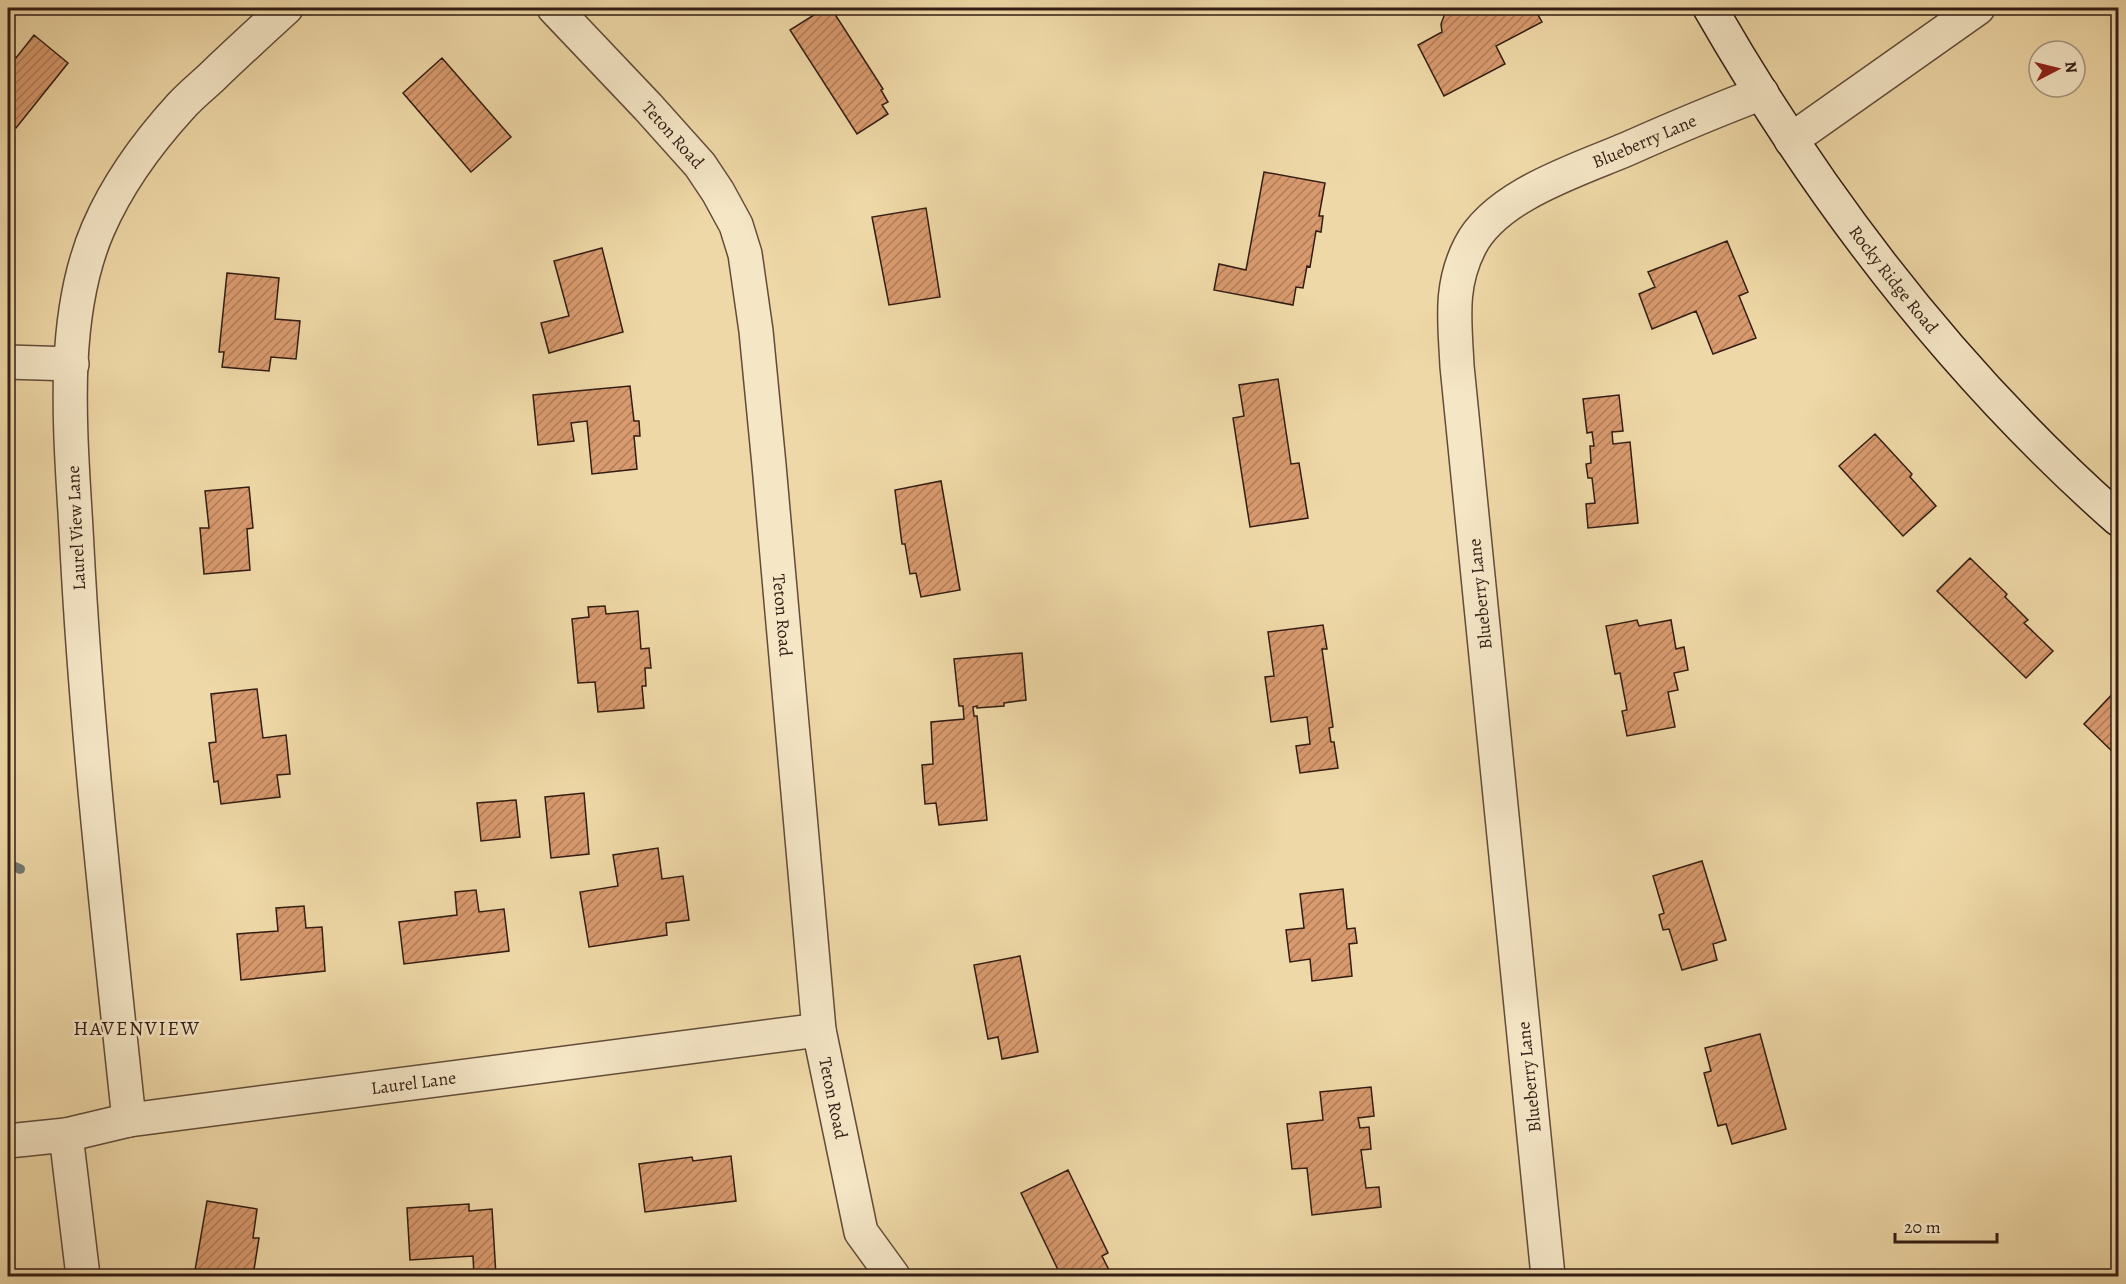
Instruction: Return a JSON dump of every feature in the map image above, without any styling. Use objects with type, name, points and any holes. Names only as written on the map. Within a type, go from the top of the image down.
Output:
[{"type":"street","name":"Laurel View Lane","points":[[129,1120],[100,838],[81,615],[71,435],[75,308],[85,264],[99,227],[121,187],[146,151],[182,104],[286,8]]},
{"type":"street","name":"Teton Road","points":[[554,8],[700,165],[736,225],[745,254],[756,331],[819,1030],[861,1232],[893,1276]]},
{"type":"street","name":"Rocky Ridge Road","points":[[1710,8],[1791,140],[1878,262],[1950,350],[2001,406],[2080,485],[2118,519]]},
{"type":"street","points":[[1791,140],[1978,8]]},
{"type":"street","name":"Blueberry Lane","points":[[1548,1276],[1457,366],[1455,294],[1462,265],[1472,243],[1483,227],[1526,194],[1714,111],[1762,93]]},
{"type":"street","points":[[8,362],[72,364]]},
{"type":"street","name":"Laurel Lane","points":[[8,1141],[66,1135],[129,1120],[819,1030]]},
{"type":"street","points":[[66,1135],[83,1276]]},
{"type":"building","points":[[825,8],[831,8],[883,89],[881,90],[888,102],[882,105],[888,114],[857,134],[790,30]]},
{"type":"building","points":[[1447,8],[1534,8],[1542,22],[1496,46],[1505,64],[1444,96],[1418,45],[1442,32],[1441,24]]},
{"type":"building","points":[[34,35],[68,63],[16,128],[8,121],[8,51],[16,58]]},
{"type":"building","points":[[442,58],[511,137],[471,172],[403,93]]},
{"type":"building","points":[[1264,172],[1325,183],[1319,216],[1323,216],[1321,232],[1316,231],[1310,267],[1307,266],[1303,288],[1296,287],[1293,305],[1214,290],[1219,264],[1246,270]]},
{"type":"building","points":[[926,208],[940,297],[889,305],[872,217]]},
{"type":"building","points":[[1727,241],[1748,292],[1739,296],[1756,338],[1713,354],[1696,311],[1652,329],[1639,294],[1655,287],[1648,272]]},
{"type":"building","points":[[602,248],[623,332],[549,353],[541,323],[569,316],[554,261]]},
{"type":"building","points":[[227,273],[279,278],[275,319],[300,321],[296,359],[271,357],[269,371],[222,367],[224,352],[219,352]]},
{"type":"building","points":[[1278,379],[1291,464],[1299,463],[1308,518],[1250,527],[1233,418],[1244,416],[1239,385]]},
{"type":"building","points":[[630,386],[634,421],[639,421],[640,436],[634,436],[637,469],[592,474],[587,421],[571,423],[574,441],[538,445],[533,395]]},
{"type":"building","points":[[1619,395],[1623,431],[1612,432],[1613,444],[1630,442],[1638,523],[1588,528],[1586,504],[1595,503],[1592,478],[1588,478],[1586,464],[1591,463],[1590,446],[1594,446],[1592,432],[1587,433],[1583,399]]},
{"type":"building","points":[[1875,434],[1912,474],[1910,477],[1936,506],[1903,536],[1839,466]]},
{"type":"building","points":[[941,481],[960,590],[921,597],[916,573],[910,574],[905,544],[902,544],[895,490]]},
{"type":"building","points":[[249,487],[253,528],[247,529],[250,570],[204,574],[200,528],[209,528],[205,491]]},
{"type":"building","points":[[1970,558],[2007,594],[2005,597],[2028,620],[2024,623],[2053,651],[2026,678],[1937,591]]},
{"type":"building","points":[[605,606],[606,614],[638,611],[641,649],[649,648],[651,668],[645,668],[646,686],[642,686],[644,708],[598,712],[595,682],[578,683],[572,619],[589,617],[588,607]]},
{"type":"building","points":[[1637,620],[1639,626],[1671,620],[1676,649],[1684,647],[1688,670],[1674,673],[1678,690],[1668,692],[1675,727],[1627,736],[1622,711],[1627,710],[1620,673],[1615,674],[1606,626]]},
{"type":"building","points":[[1323,625],[1327,649],[1322,649],[1333,727],[1329,728],[1331,742],[1334,742],[1338,768],[1300,773],[1296,746],[1310,744],[1307,717],[1271,722],[1265,677],[1274,676],[1268,632]]},
{"type":"building","points":[[1022,653],[1026,700],[1004,703],[1004,706],[973,707],[974,716],[977,716],[987,820],[939,825],[936,803],[925,804],[922,765],[933,764],[931,722],[964,719],[963,706],[959,706],[954,659]]},
{"type":"building","points":[[257,689],[263,738],[286,735],[290,774],[277,775],[280,797],[221,804],[218,781],[214,782],[209,743],[216,742],[211,694]]},
{"type":"building","points":[[2118,690],[2118,757],[2084,724]]},
{"type":"building","points":[[584,793],[589,854],[551,858],[545,797]]},
{"type":"building","points":[[516,800],[520,837],[481,841],[477,803]]},
{"type":"building","points":[[658,848],[662,879],[683,876],[689,920],[666,923],[667,935],[589,947],[580,892],[618,886],[613,855]]},
{"type":"building","points":[[1702,861],[1726,940],[1713,944],[1717,960],[1682,970],[1669,929],[1663,930],[1659,915],[1664,913],[1653,876]]},
{"type":"building","points":[[1343,889],[1347,929],[1355,928],[1357,943],[1349,944],[1352,976],[1312,981],[1310,959],[1290,962],[1286,930],[1304,928],[1300,894]]},
{"type":"building","points":[[476,890],[479,912],[504,909],[509,951],[404,964],[399,922],[457,915],[455,892]]},
{"type":"building","points":[[304,906],[306,928],[322,927],[325,971],[241,980],[237,934],[278,931],[276,908]]},
{"type":"building","points":[[1020,956],[1038,1052],[1002,1059],[998,1037],[988,1039],[974,965]]},
{"type":"building","points":[[1760,1034],[1786,1129],[1732,1144],[1726,1124],[1718,1126],[1704,1073],[1711,1071],[1705,1048]]},
{"type":"building","points":[[1371,1087],[1374,1116],[1358,1118],[1360,1128],[1369,1127],[1371,1149],[1361,1150],[1366,1188],[1379,1187],[1381,1207],[1312,1215],[1307,1168],[1292,1169],[1287,1124],[1323,1120],[1320,1092]]},
{"type":"building","points":[[731,1156],[736,1201],[645,1212],[639,1164],[692,1157],[693,1161]]},
{"type":"building","points":[[1068,1170],[1108,1253],[1102,1256],[1112,1276],[1061,1276],[1021,1193]]},
{"type":"building","points":[[207,1201],[257,1209],[253,1238],[259,1238],[253,1276],[194,1276]]},
{"type":"building","points":[[469,1204],[469,1211],[492,1209],[496,1276],[474,1276],[473,1256],[410,1260],[407,1208]]},
{"type":"waterway","points":[[8,864],[20,869]]},
{"type":"district","name":"HAVENVIEW","points":[[137,1028]]}]
